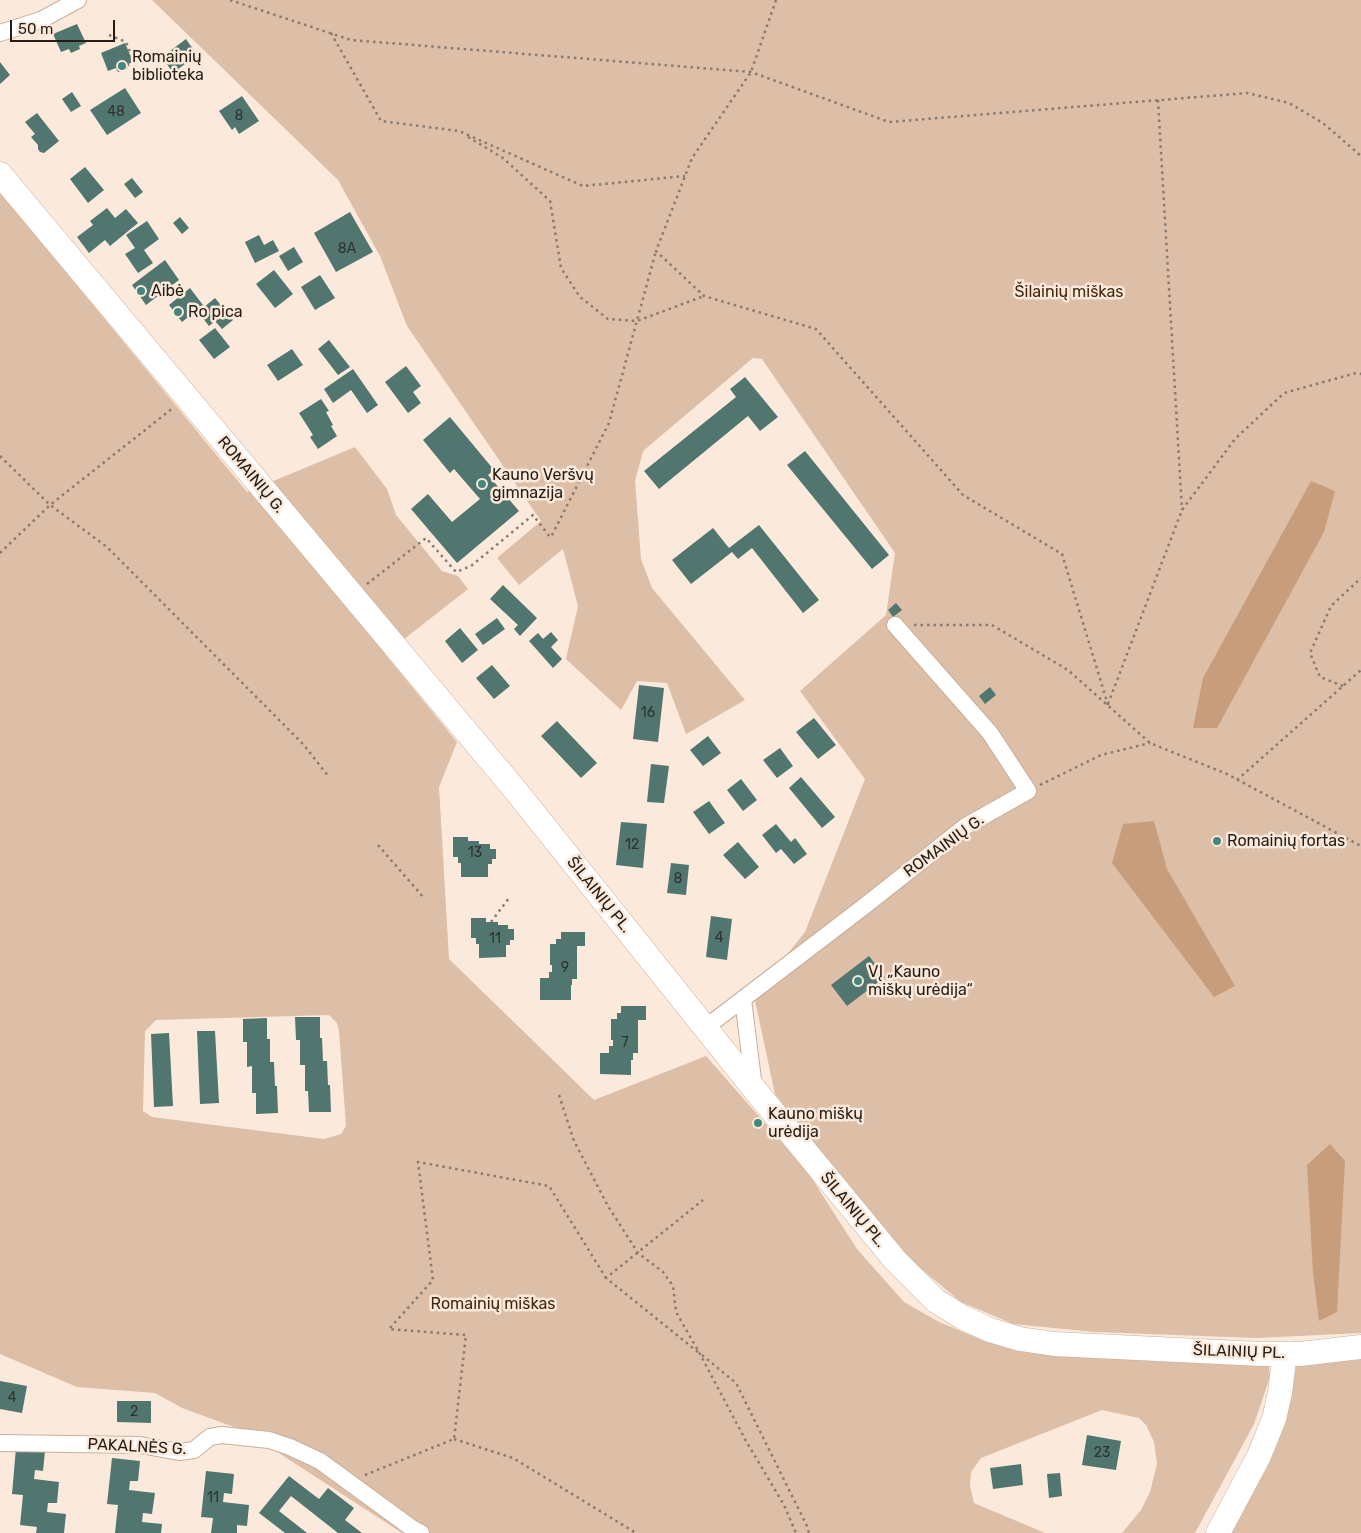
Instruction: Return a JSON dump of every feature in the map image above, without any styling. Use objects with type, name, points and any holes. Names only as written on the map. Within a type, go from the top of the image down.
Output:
[{"type":"main road","name":"ROMAINIŲ G.","points":[[0,174],[503,776]]},
{"type":"main road","name":"ŠILAINIŲ PL.","points":[[503,776],[755,1090],[895,1260],[936,1301],[962,1317],[997,1332],[1020,1339],[1054,1344],[1283,1354],[1361,1347]]},
{"type":"main road","points":[[1218,1533],[1259,1456],[1274,1419],[1280,1393],[1283,1354]]},
{"type":"street","points":[[0,33],[41,20],[78,0]]},
{"type":"street","points":[[895,625],[990,733],[1028,791]]},
{"type":"street","name":"ROMAINIŲ G.","points":[[705,1028],[966,826],[1028,791]]},
{"type":"street","points":[[743,999],[755,1090]]},
{"type":"street","name":"PAKALNĖS G.","points":[[0,1443],[140,1445],[179,1452],[194,1450],[210,1437],[222,1435],[269,1440],[290,1447],[320,1461],[421,1533]]},
{"type":"path","points":[[230,0],[351,40],[751,72],[888,122],[1247,93],[1289,104],[1323,123],[1361,156]]},
{"type":"path","points":[[352,596],[426,538],[456,572],[471,566],[533,515],[550,537],[552,536],[609,423],[656,251],[692,158],[751,72],[776,0]]},
{"type":"path","points":[[331,33],[381,121],[459,131],[583,186],[685,176]]},
{"type":"path","points":[[109,34],[126,42],[134,62],[126,66]]},
{"type":"path","points":[[1158,100],[1182,510]]},
{"type":"path","points":[[459,131],[503,158],[550,201],[561,268],[580,297],[608,319],[637,321],[704,296]]},
{"type":"path","points":[[656,251],[704,296],[816,329],[963,495],[1062,554],[1108,706]]},
{"type":"path","points":[[1108,706],[1182,510],[1234,439],[1284,393],[1356,373],[1361,374]]},
{"type":"path","points":[[0,553],[50,505],[186,397]]},
{"type":"path","points":[[0,456],[50,505],[107,547],[303,744],[329,777]]},
{"type":"path","points":[[1343,686],[1320,677],[1310,653],[1331,606],[1361,578]]},
{"type":"path","points":[[895,625],[992,625],[1068,670],[1150,743],[1227,774],[1361,846]]},
{"type":"path","points":[[1237,780],[1361,670]]},
{"type":"path","points":[[1028,791],[1101,755],[1150,743]]},
{"type":"path","points":[[378,845],[424,898]]},
{"type":"path","points":[[492,922],[509,898]]},
{"type":"path","points":[[560,1095],[574,1141],[608,1206],[638,1253],[663,1272],[673,1286],[676,1312],[746,1441],[784,1505],[796,1533]]},
{"type":"path","points":[[454,1439],[466,1335],[389,1329],[433,1280],[418,1162],[549,1186],[606,1278],[736,1383],[807,1526],[808,1533]]},
{"type":"path","points":[[606,1278],[703,1200]]},
{"type":"path","points":[[350,1481],[454,1439],[513,1458],[636,1533]]},
{"type":"green space","name":"Šilainių miškas","points":[[152,0],[1361,0],[1361,1333],[1257,1338],[1095,1332],[1013,1324],[961,1302],[909,1259],[851,1193],[775,1094],[754,996],[805,932],[865,779],[800,691],[886,615],[895,553],[762,359],[753,358],[643,451],[635,481],[641,559],[652,588],[745,700],[686,734],[667,683],[637,681],[621,710],[566,659],[578,606],[563,549],[519,585],[497,558],[541,521],[407,326],[380,256],[338,180]]},
{"type":"green space","name":"Romainių miškas","points":[[0,192],[247,492],[355,447],[387,489],[396,515],[442,571],[458,576],[468,589],[385,654],[457,742],[439,787],[449,959],[594,1100],[706,1056],[807,1171],[857,1249],[904,1302],[939,1322],[990,1343],[1055,1355],[1266,1361],[1270,1377],[1254,1424],[1195,1533],[1122,1533],[1141,1510],[1150,1492],[1157,1464],[1154,1442],[1146,1425],[1139,1418],[1102,1410],[981,1458],[971,1472],[970,1486],[974,1503],[1045,1533],[402,1533],[245,1431],[182,1408],[155,1393],[77,1387],[0,1354]],"holes":[[[329,1015],[337,1023],[346,1126],[341,1134],[324,1139],[152,1117],[143,1111],[145,1031],[156,1020]]]},
{"type":"green space","points":[[1361,1354],[1361,1533],[1224,1533],[1280,1427],[1297,1364]]},
{"type":"shaded area","points":[[1311,481],[1335,491],[1324,532],[1217,728],[1193,728],[1203,678]]},
{"type":"shaded area","points":[[1154,821],[1167,869],[1235,986],[1214,997],[1112,863],[1123,824]]},
{"type":"shaded area","points":[[1330,1144],[1345,1161],[1337,1312],[1319,1321],[1313,1273],[1307,1165]]},
{"type":"building","points":[[77,24],[86,43],[79,46],[80,49],[71,53],[69,49],[61,52],[53,34]]},
{"type":"building","points":[[186,39],[197,55],[173,73],[162,57]]},
{"type":"building","points":[[125,43],[133,62],[126,65],[128,68],[118,72],[116,68],[108,71],[101,53]]},
{"type":"building","points":[[0,62],[10,75],[0,84]]},
{"type":"building","points":[[125,88],[141,113],[107,135],[90,110]]},
{"type":"building","points":[[72,92],[81,106],[71,112],[62,99]]},
{"type":"building","points":[[242,96],[259,121],[239,134],[235,127],[232,130],[219,111]]},
{"type":"building","points":[[37,113],[59,141],[44,153],[38,149],[38,145],[31,137],[35,134],[25,122]]},
{"type":"building","points":[[85,167],[104,190],[88,203],[70,179]]},
{"type":"building","points":[[132,178],[143,192],[135,198],[124,184]]},
{"type":"building","points":[[107,208],[115,218],[126,209],[138,223],[110,246],[105,240],[89,253],[77,237],[93,225],[90,221]]},
{"type":"building","points":[[350,212],[373,252],[336,272],[314,233]]},
{"type":"building","points":[[180,217],[189,228],[182,234],[173,223]]},
{"type":"building","points":[[147,221],[159,239],[144,250],[153,263],[138,273],[125,254],[135,248],[126,235]]},
{"type":"building","points":[[259,235],[264,245],[273,240],[279,251],[255,263],[245,242]]},
{"type":"building","points":[[294,247],[303,262],[288,271],[279,256]]},
{"type":"building","points":[[165,260],[179,280],[146,305],[132,285]]},
{"type":"building","points":[[274,270],[293,294],[275,308],[256,284]]},
{"type":"building","points":[[320,275],[335,298],[315,310],[301,287]]},
{"type":"building","points":[[190,288],[203,305],[182,322],[169,305]]},
{"type":"building","points":[[215,298],[233,320],[222,329],[215,321],[209,326],[198,312]]},
{"type":"building","points":[[215,328],[230,347],[214,359],[199,340]]},
{"type":"building","points":[[329,340],[350,367],[338,375],[318,349]]},
{"type":"building","points":[[292,349],[303,365],[278,381],[267,365]]},
{"type":"building","points":[[406,366],[421,386],[413,392],[421,403],[408,413],[385,382]]},
{"type":"building","points":[[353,369],[378,405],[367,413],[351,390],[333,403],[324,389]]},
{"type":"building","points":[[745,377],[778,417],[760,431],[748,416],[659,489],[644,471],[736,397],[730,389]]},
{"type":"building","points":[[321,399],[329,411],[326,412],[337,436],[318,449],[310,437],[313,435],[299,413]]},
{"type":"building","name":"Kauno Veršvų gimnazija","points":[[450,417],[494,470],[488,475],[519,511],[457,563],[411,509],[428,494],[452,522],[480,499],[454,469],[450,473],[423,440]]},
{"type":"building","points":[[805,451],[889,555],[872,569],[787,465]]},
{"type":"building","points":[[759,525],[819,600],[803,613],[752,548],[738,559],[732,552],[691,584],[672,560],[713,528],[729,548]]},
{"type":"building","points":[[503,585],[537,618],[520,636],[514,629],[518,625],[490,599]]},
{"type":"building","points":[[896,603],[902,610],[893,617],[888,610]]},
{"type":"building","points":[[497,618],[505,629],[483,645],[475,634]]},
{"type":"building","points":[[460,628],[478,650],[462,663],[445,641]]},
{"type":"building","points":[[551,632],[558,640],[551,647],[562,659],[553,668],[529,641],[538,633],[543,639]]},
{"type":"building","points":[[492,665],[510,686],[494,699],[476,678]]},
{"type":"building","points":[[639,685],[664,688],[658,742],[633,739]]},
{"type":"building","points":[[990,687],[996,695],[985,704],[979,696]]},
{"type":"building","points":[[814,718],[836,745],[818,759],[796,732]]},
{"type":"building","points":[[557,721],[597,763],[581,778],[541,736]]},
{"type":"building","points":[[708,736],[721,753],[703,766],[690,750]]},
{"type":"building","points":[[780,748],[793,766],[777,778],[763,760]]},
{"type":"building","points":[[651,764],[669,766],[664,803],[647,802]]},
{"type":"building","points":[[801,777],[835,817],[822,828],[789,788]]},
{"type":"building","points":[[741,779],[757,800],[743,811],[727,790]]},
{"type":"building","points":[[709,801],[725,823],[709,834],[693,812]]},
{"type":"building","points":[[621,822],[647,824],[643,868],[616,865]]},
{"type":"building","points":[[776,824],[791,842],[795,838],[807,854],[794,864],[781,849],[776,853],[762,835]]},
{"type":"building","points":[[453,837],[468,837],[468,841],[490,844],[490,849],[496,849],[496,859],[492,859],[492,864],[488,864],[488,877],[461,877],[461,863],[458,863],[458,857],[453,857]]},
{"type":"building","points":[[738,842],[759,867],[745,879],[723,855]]},
{"type":"building","points":[[671,863],[689,865],[686,895],[667,893]]},
{"type":"building","points":[[711,916],[732,919],[727,960],[706,957]]},
{"type":"building","points":[[471,918],[486,918],[486,922],[498,922],[498,925],[508,925],[508,929],[514,929],[514,940],[510,940],[510,945],[506,945],[506,957],[479,958],[479,944],[476,944],[476,938],[471,938]]},
{"type":"building","points":[[561,932],[585,932],[585,946],[577,946],[577,979],[572,979],[571,1000],[540,1000],[540,978],[549,978],[549,972],[552,972],[550,944],[556,944],[556,939],[561,939]]},
{"type":"building","name":"VĮ „Kauno miškų urėdija“","points":[[869,956],[885,977],[847,1006],[831,985]]},
{"type":"building","points":[[621,1006],[646,1006],[646,1020],[638,1020],[638,1053],[633,1053],[631,1075],[600,1074],[600,1053],[609,1053],[609,1046],[613,1046],[613,1040],[611,1040],[611,1019],[617,1019],[617,1013],[621,1013]]},
{"type":"building","points":[[295,1017],[320,1017],[320,1038],[322,1038],[323,1061],[327,1061],[331,1112],[309,1112],[308,1091],[305,1091],[305,1065],[300,1065],[300,1040],[296,1040]]},
{"type":"building","points":[[267,1018],[267,1039],[270,1039],[270,1062],[274,1062],[278,1113],[256,1114],[256,1093],[252,1093],[252,1066],[247,1067],[247,1042],[243,1042],[243,1019]]},
{"type":"building","points":[[197,1031],[215,1031],[219,1103],[200,1104]]},
{"type":"building","points":[[169,1033],[173,1106],[154,1107],[151,1034]]},
{"type":"building","points":[[0,1381],[27,1386],[22,1413],[0,1409]]},
{"type":"building","points":[[117,1401],[151,1401],[151,1423],[117,1422]]},
{"type":"building","points":[[1087,1435],[1121,1441],[1116,1470],[1082,1465]]},
{"type":"building","points":[[16,1448],[45,1451],[43,1471],[35,1470],[34,1479],[59,1482],[57,1503],[48,1503],[47,1512],[66,1514],[64,1533],[36,1533],[37,1527],[20,1525],[23,1495],[12,1494]]},
{"type":"building","points":[[112,1458],[140,1461],[138,1481],[130,1481],[129,1490],[155,1493],[152,1514],[143,1513],[142,1522],[162,1524],[161,1533],[115,1533],[118,1505],[107,1504]]},
{"type":"building","points":[[1021,1464],[1023,1485],[993,1489],[990,1468]]},
{"type":"building","points":[[206,1471],[234,1474],[232,1494],[224,1493],[223,1502],[249,1505],[247,1526],[237,1525],[237,1533],[211,1533],[213,1518],[201,1517]]},
{"type":"building","points":[[1060,1473],[1062,1496],[1049,1498],[1047,1474]]},
{"type":"building","points":[[289,1476],[319,1499],[328,1488],[354,1508],[345,1520],[362,1533],[338,1533],[291,1496],[279,1511],[307,1533],[285,1533],[259,1513]]},
{"type":"place","name":"Romainių biblioteka","points":[[122,66]]},
{"type":"place","name":"Aibė","points":[[141,291]]},
{"type":"place","name":"Ro pica","points":[[178,312]]},
{"type":"place","name":"Kauno Veršvų gimnazija","points":[[482,484]]},
{"type":"place","name":"Romainių fortas","points":[[1217,841]]},
{"type":"place","name":"VĮ „Kauno miškų urėdija“","points":[[858,981]]},
{"type":"place","name":"Kauno miškų urėdija","points":[[758,1123]]}]
